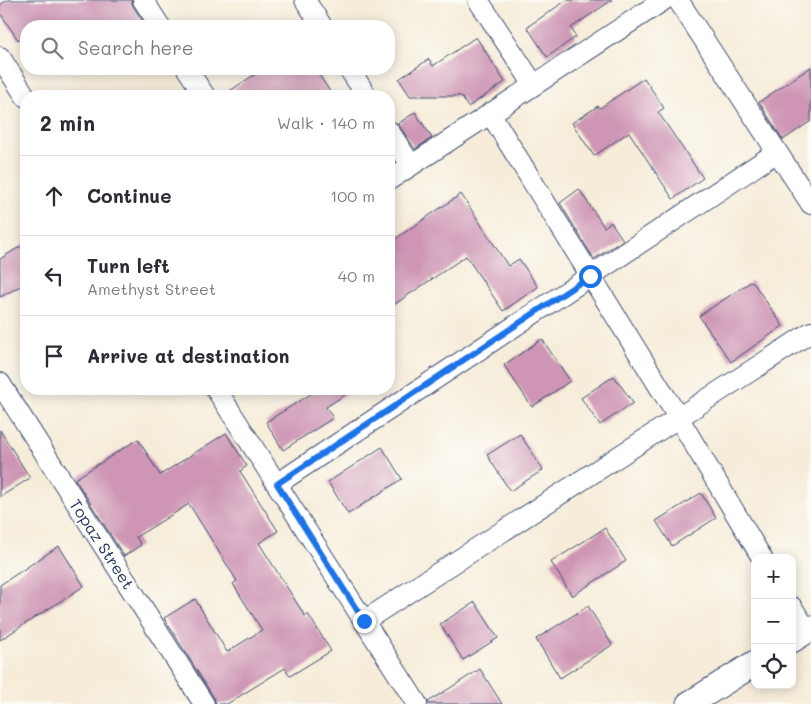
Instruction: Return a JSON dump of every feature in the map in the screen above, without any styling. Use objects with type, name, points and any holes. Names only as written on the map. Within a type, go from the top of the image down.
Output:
[{"type":"street","points":[[143,0],[156,20]]},
{"type":"street","points":[[305,0],[318,20]]},
{"type":"street","points":[[478,0],[534,85]]},
{"type":"street","points":[[395,176],[664,0]]},
{"type":"street","points":[[678,0],[811,204]]},
{"type":"street","points":[[0,57],[21,90]]},
{"type":"street","points":[[191,75],[201,90]]},
{"type":"street","points":[[353,75],[363,90]]},
{"type":"street","points":[[490,113],[760,554]]},
{"type":"street","points":[[395,140],[411,165]]},
{"type":"street","points":[[277,484],[777,152]]},
{"type":"street","points":[[364,621],[811,332]]},
{"type":"street","name":"Topaz Street","points":[[0,383],[204,704]]},
{"type":"street","points":[[220,395],[416,704]]},
{"type":"street","points":[[796,616],[803,633]]},
{"type":"street","points":[[689,704],[751,665]]},
{"type":"building","points":[[7,0],[131,0],[142,20],[20,20],[20,38],[18,40],[0,13],[0,5]]},
{"type":"building","points":[[567,0],[612,0],[571,28],[576,37],[547,57],[527,27]]},
{"type":"building","points":[[476,37],[505,82],[468,107],[461,96],[410,96],[399,79],[429,59],[433,66]]},
{"type":"building","points":[[811,67],[811,121],[783,140],[759,102]]},
{"type":"building","points":[[254,75],[319,75],[329,90],[231,90]]},
{"type":"building","points":[[644,78],[664,108],[658,112],[703,178],[673,199],[629,132],[594,156],[572,123],[598,106],[600,108]]},
{"type":"building","points":[[415,112],[432,138],[415,149],[398,124]]},
{"type":"building","points":[[579,189],[604,227],[611,222],[623,240],[594,259],[560,203]]},
{"type":"building","points":[[461,194],[508,266],[519,259],[538,287],[503,311],[466,256],[395,304],[395,239]]},
{"type":"building","points":[[20,247],[20,286],[0,297],[0,259]]},
{"type":"building","points":[[752,281],[783,326],[731,362],[699,316]]},
{"type":"building","points":[[542,339],[570,381],[532,407],[504,365]]},
{"type":"building","points":[[614,376],[633,403],[600,425],[581,398]]},
{"type":"building","points":[[309,395],[345,395],[326,407],[333,418],[283,450],[266,422]]},
{"type":"building","points":[[0,430],[30,478],[0,497]]},
{"type":"building","points":[[226,433],[247,466],[240,471],[278,531],[259,543],[305,616],[308,614],[331,651],[290,676],[285,668],[227,704],[216,704],[164,618],[195,599],[227,652],[262,630],[233,584],[237,581],[189,504],[136,537],[141,545],[124,556],[75,479],[138,439],[160,475]]},
{"type":"building","points":[[520,434],[543,470],[510,491],[487,455]]},
{"type":"building","points":[[382,447],[402,479],[348,514],[328,482]]},
{"type":"building","points":[[701,493],[716,518],[672,546],[656,521]]},
{"type":"building","points":[[605,528],[626,561],[572,596],[551,562]]},
{"type":"building","points":[[59,546],[84,586],[0,640],[0,585]]},
{"type":"building","points":[[475,602],[498,638],[463,660],[440,624]]},
{"type":"building","points":[[588,606],[612,645],[560,678],[536,639]]},
{"type":"building","points":[[480,669],[502,704],[429,704],[428,702]]},
{"type":"route","points":[[364,621],[277,484],[590,276]]}]
